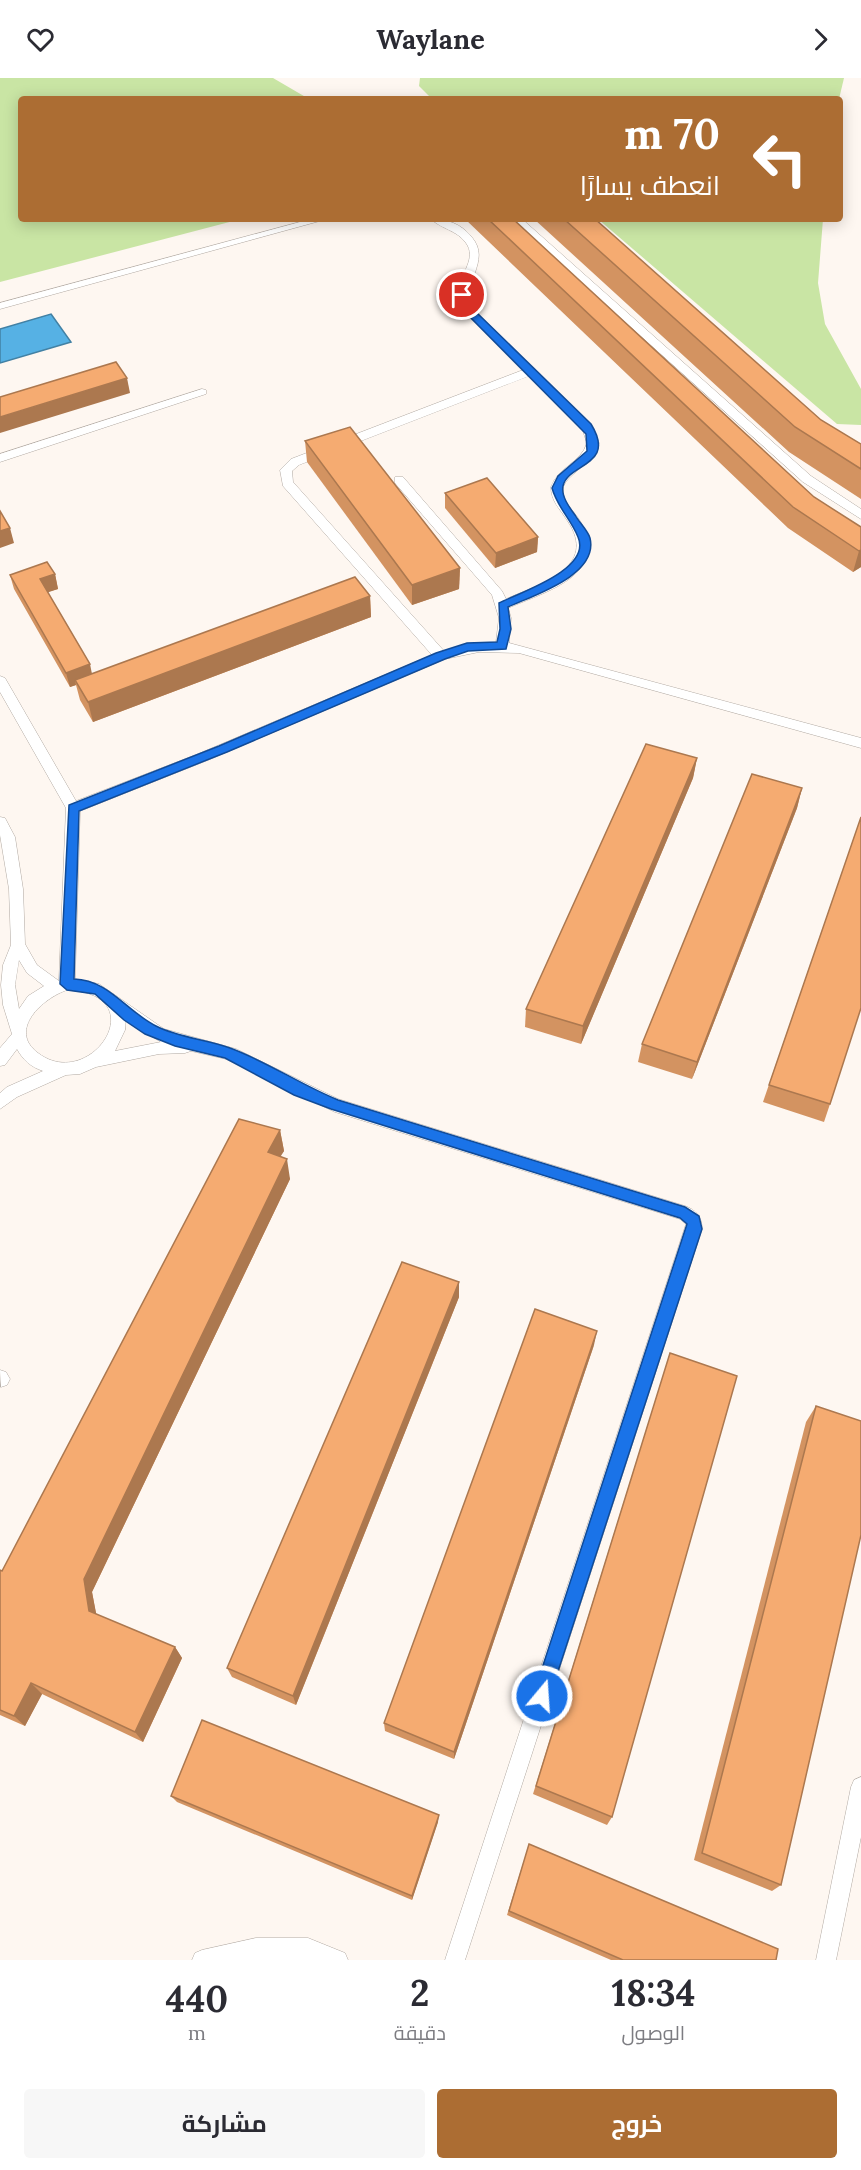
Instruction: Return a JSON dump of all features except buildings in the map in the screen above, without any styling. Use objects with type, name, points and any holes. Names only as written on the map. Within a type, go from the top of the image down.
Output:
[{"type":"lane","points":[[0,306],[311,222]]},
{"type":"lane","points":[[442,222],[461,232],[473,245],[475,263],[465,279],[462,295],[469,311],[592,434],[592,451],[586,459],[561,478],[557,488],[557,495],[581,529],[586,547],[584,556],[571,572],[502,606]]},
{"type":"lane","points":[[519,222],[807,479],[861,515]]},
{"type":"lane","points":[[441,656],[287,483],[286,470],[295,462],[531,371]]},
{"type":"lane","points":[[0,458],[202,392]]},
{"type":"lane","points":[[399,480],[498,594],[506,629],[502,646]]},
{"type":"lane","points":[[73,808],[223,749],[467,647],[502,646],[861,743]]},
{"type":"lane","points":[[0,681],[73,808],[61,985]]},
{"type":"lane","points":[[0,822],[8,837],[14,865],[18,945],[10,965],[8,985],[10,1005],[24,1055],[40,1066],[67,1069],[88,1064],[111,1046],[119,1021],[111,999]]},
{"type":"lane","points":[[18,945],[32,969],[61,985],[92,987],[150,1030],[175,1040],[228,1053],[299,1090],[336,1105],[685,1213],[694,1221],[694,1229],[455,1960]]},
{"type":"lane","points":[[0,1060],[30,1001],[61,985]]},
{"type":"lane","points":[[0,1102],[12,1092],[67,1069],[116,1055],[202,1046]]},
{"type":"lane","points":[[826,1960],[858,1819],[861,1787]]},
{"type":"lane","points":[[202,1960],[256,1948],[308,1948],[338,1960]]},
{"type":"green space","points":[[0,78],[273,78],[304,96],[18,96],[18,222],[230,222],[0,282]]},
{"type":"green space","points":[[420,78],[844,78],[840,96],[429,96],[419,86]]},
{"type":"green space","points":[[601,222],[823,222],[818,283],[825,324],[861,389],[861,425],[837,424]]},
{"type":"water","points":[[51,314],[71,342],[0,363],[0,329]]},
{"type":"route","points":[[462,295],[469,311],[592,434],[592,451],[578,467],[561,478],[557,488],[557,495],[561,503],[585,538],[584,556],[571,572],[502,606],[506,629],[502,646],[467,647],[441,656],[223,749],[73,808],[67,984],[84,985],[99,990],[129,1016],[150,1030],[175,1040],[228,1053],[299,1090],[336,1105],[691,1216],[695,1225],[694,1229],[542,1696]]}]
